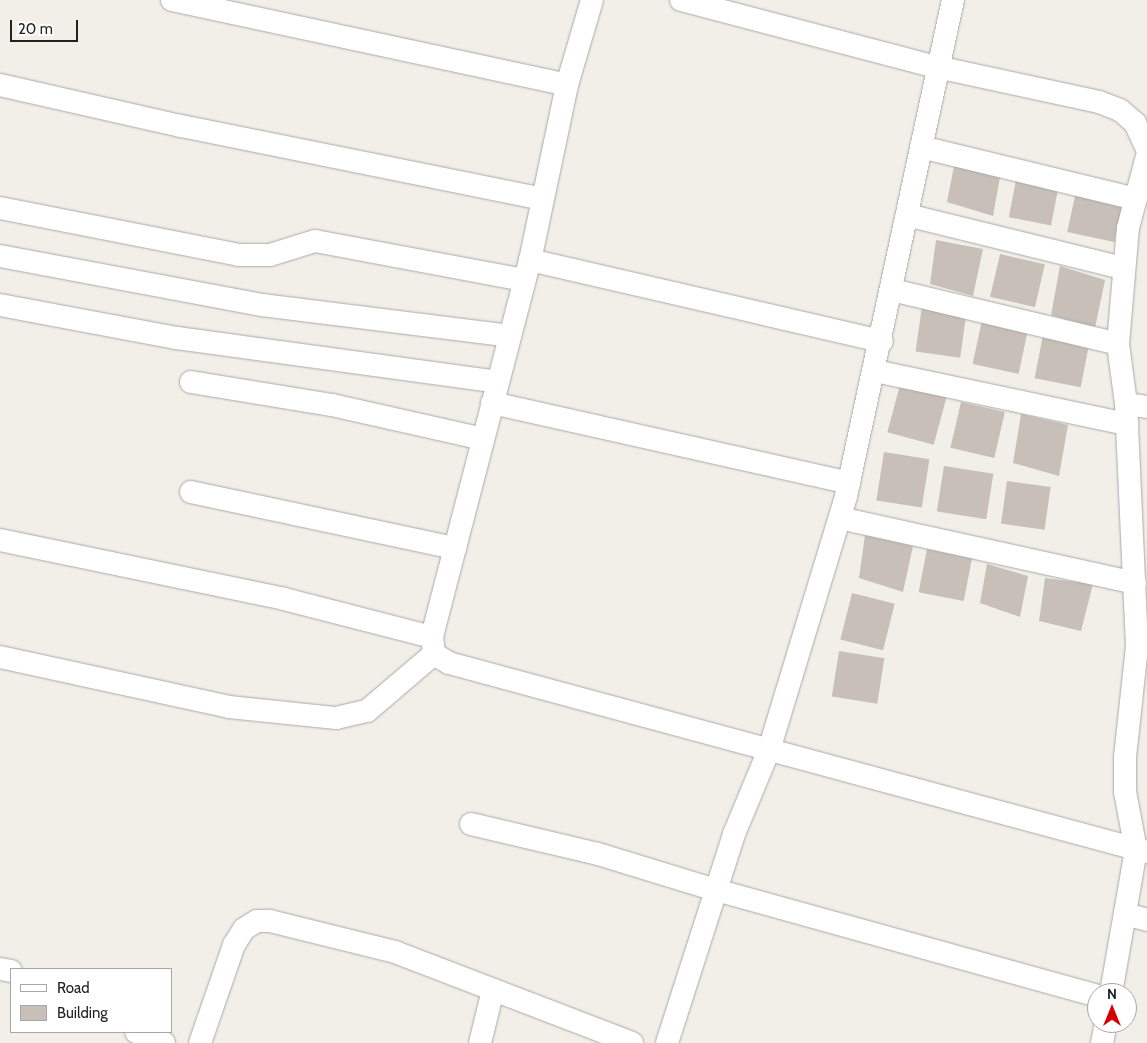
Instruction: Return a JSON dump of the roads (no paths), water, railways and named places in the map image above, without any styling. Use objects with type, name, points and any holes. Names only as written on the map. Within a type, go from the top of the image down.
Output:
[{"type":"street","points":[[172,0],[567,85]]},
{"type":"street","points":[[0,657],[229,707],[336,718],[367,712],[433,646],[455,548],[527,270],[567,85],[592,0]]},
{"type":"street","points":[[681,0],[937,67],[1054,90],[1120,110],[1135,123],[1147,149]]},
{"type":"street","points":[[666,1043],[734,834],[769,750],[840,518],[882,341],[952,0]]},
{"type":"street","points":[[0,85],[181,126],[543,199]]},
{"type":"street","points":[[921,147],[1136,199]]},
{"type":"street","points":[[1113,983],[1125,914],[1141,851],[1125,792],[1125,766],[1137,646],[1134,412],[1118,344],[1123,268],[1136,199],[1147,156]]},
{"type":"street","points":[[0,208],[239,255],[270,255],[314,241],[527,270],[882,341]]},
{"type":"street","points":[[907,215],[1123,268]]},
{"type":"street","points":[[0,256],[262,305],[510,336]]},
{"type":"street","points":[[892,290],[1118,344]]},
{"type":"street","points":[[0,305],[178,338],[498,382]]},
{"type":"street","points":[[875,372],[1134,412]]},
{"type":"street","points":[[191,382],[332,405],[483,439]]},
{"type":"street","points":[[492,403],[849,483]]},
{"type":"street","points":[[191,492],[455,548]]},
{"type":"street","points":[[840,518],[1135,583]]},
{"type":"street","points":[[0,540],[284,598],[433,646],[449,663],[1141,851]]},
{"type":"street","points":[[471,824],[598,854],[716,890],[1087,993]]},
{"type":"street","points":[[1125,914],[1147,920]]},
{"type":"street","points":[[200,1043],[234,945],[244,929],[257,921],[270,921],[395,952],[632,1043]]},
{"type":"street","points":[[480,1043],[493,990]]},
{"type":"street","points":[[139,1033],[164,1043]]}]
